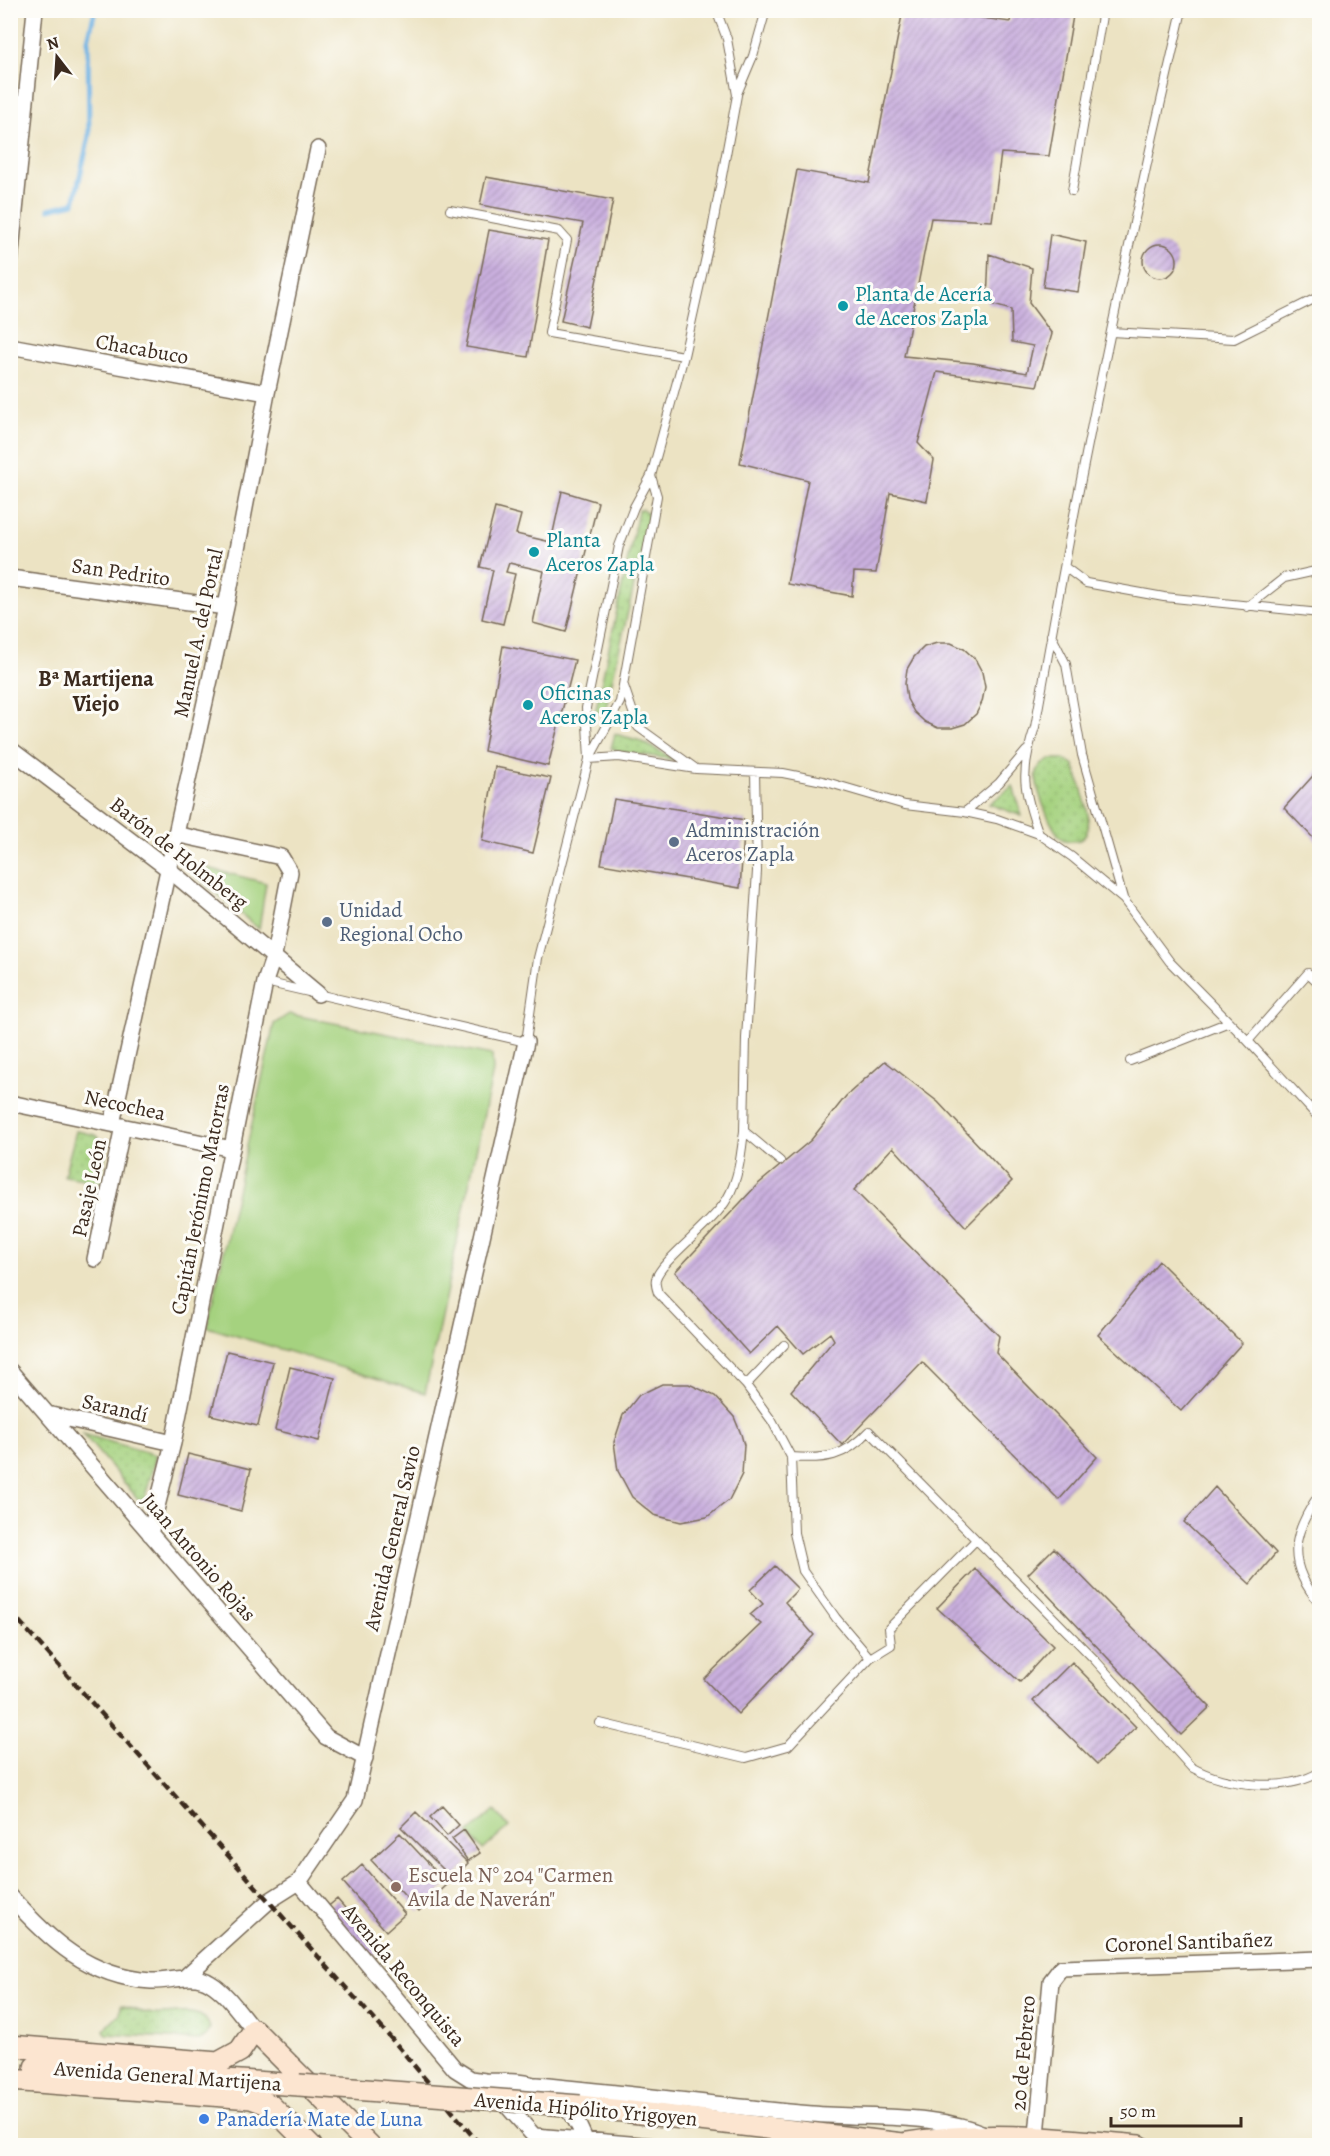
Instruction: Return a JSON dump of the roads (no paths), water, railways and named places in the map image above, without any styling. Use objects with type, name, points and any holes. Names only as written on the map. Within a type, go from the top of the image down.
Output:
[{"type":"street","points":[[10,262],[14,182],[35,10]]},
{"type":"street","name":"Manuel A. del Portal","points":[[118,1125],[167,868],[226,607],[267,393],[318,149]]},
{"type":"street","name":"Chacabuco","points":[[10,346],[267,393]]},
{"type":"street","name":"San Pedrito","points":[[10,578],[226,607]]},
{"type":"street","name":"Barón de Holmberg","points":[[10,749],[167,868],[318,994]]},
{"type":"street","name":"Capitán Jerónimo Matorras","points":[[150,1533],[173,1443],[265,982],[274,955],[290,872],[281,857],[175,834]]},
{"type":"street","name":"Avenida General Savio","points":[[184,1978],[270,1901],[299,1882],[355,1800],[526,1042]]},
{"type":"street","name":"Necochea","points":[[10,1103],[232,1149]]},
{"type":"street","name":"Pasaje León","points":[[95,1259],[118,1125]]},
{"type":"street","name":"Juan Antonio Rojas","points":[[10,1371],[326,1737],[365,1758]]},
{"type":"street","name":"Sarandí","points":[[47,1414],[173,1443]]},
{"type":"street","name":"Avenida Reconquista","points":[[299,1882],[455,2069],[471,2079],[485,2081]]},
{"type":"street","points":[[10,1896],[41,1931],[67,1952],[105,1971],[126,1978],[154,1981],[184,1978],[210,1983],[370,2145]]},
{"type":"street","name":"Coronel Santibañez","points":[[1061,1968],[1320,1959]]},
{"type":"street","name":"20 de Febrero","points":[[1036,2141],[1051,1981],[1061,1968]]},
{"type":"street","points":[[10,2046],[218,2063],[240,2051],[254,2030]]},
{"type":"street","points":[[10,2059],[18,2078],[251,2098],[270,2104],[311,2145]]},
{"type":"street","name":"Avenida General Martijena","points":[[18,2078],[299,2085]]},
{"type":"street","points":[[485,2081],[813,2114],[913,2120],[968,2126],[990,2136]]},
{"type":"street","points":[[485,2081],[539,2141],[653,2145]]},
{"type":"street","name":"Avenida Hipólito Yrigoyen","points":[[299,2085],[580,2106],[914,2144],[936,2138],[990,2136],[1036,2141],[1139,2145]]},
{"type":"street","points":[[536,2085],[555,2097],[565,2108],[582,2130],[586,2143]]},
{"type":"street","points":[[352,2126],[361,2145]]},
{"type":"lane","points":[[716,10],[729,48],[737,96]]},
{"type":"lane","points":[[589,759],[586,708],[619,546],[634,507],[651,476],[684,356],[712,230],[737,96],[753,56],[766,10]]},
{"type":"lane","points":[[1072,191],[1103,10]]},
{"type":"lane","points":[[1039,834],[1028,805],[1023,778],[1027,750],[1035,727],[1051,635],[1112,332],[1182,10]]},
{"type":"lane","points":[[450,210],[559,231],[567,240],[549,333],[684,356]]},
{"type":"lane","points":[[1112,332],[1234,339],[1320,296]]},
{"type":"lane","points":[[265,982],[526,1042],[538,958],[589,759],[614,715],[623,683],[657,496],[651,476]]},
{"type":"lane","points":[[1066,568],[1086,583],[1164,597],[1320,614]]},
{"type":"lane","points":[[1247,607],[1284,578],[1320,570]]},
{"type":"lane","points":[[1051,635],[1066,664],[1082,755],[1124,900]]},
{"type":"lane","points":[[623,683],[638,727],[696,769]]},
{"type":"lane","points":[[965,812],[999,783],[1027,750]]},
{"type":"lane","points":[[589,759],[619,757],[696,769],[783,773],[824,781],[906,805],[965,812],[998,819],[1039,834],[1124,900],[1170,962],[1248,1041],[1320,1119]]},
{"type":"lane","points":[[755,772],[757,871],[746,1038],[744,1131],[738,1176],[727,1200],[701,1232],[665,1263],[656,1280],[658,1293],[746,1385],[772,1421],[791,1457],[794,1533],[803,1571],[836,1618],[870,1658]]},
{"type":"lane","points":[[1248,1041],[1308,973],[1320,984]]},
{"type":"lane","points":[[1130,1061],[1229,1022]]},
{"type":"lane","points":[[744,1131],[780,1161]]},
{"type":"lane","points":[[746,1385],[784,1345]]},
{"type":"lane","points":[[791,1457],[831,1457],[855,1446],[869,1431],[975,1541],[1094,1659],[1191,1767],[1209,1777],[1267,1786],[1320,1772]]},
{"type":"lane","points":[[1320,1493],[1298,1526],[1295,1546],[1301,1574],[1320,1603]]},
{"type":"lane","points":[[600,1723],[746,1758],[788,1746],[870,1658],[891,1646],[889,1628],[975,1541]]},
{"type":"waterway","points":[[49,209],[74,203],[89,136],[88,40],[95,10]]},
{"type":"railway","points":[[10,1611],[397,2045],[481,2146]]},
{"type":"place","name":"Planta de Acería de Aceros Zapla","points":[[843,306]]},
{"type":"place","name":"Planta Aceros Zapla","points":[[534,552]]},
{"type":"place","name":"Oficinas Aceros Zapla","points":[[528,705]]},
{"type":"place","name":"Administración Aceros Zapla","points":[[674,842]]},
{"type":"place","name":"Unidad Regional Ocho","points":[[327,922]]},
{"type":"place","name":"Escuela N° 204 \"Carmen Avila de Naverán\"","points":[[396,1887]]},
{"type":"place","name":"Panadería Mate de Luna","points":[[204,2119]]},
{"type":"district","name":"Bª Martijena Viejo","points":[[96,692]]}]
